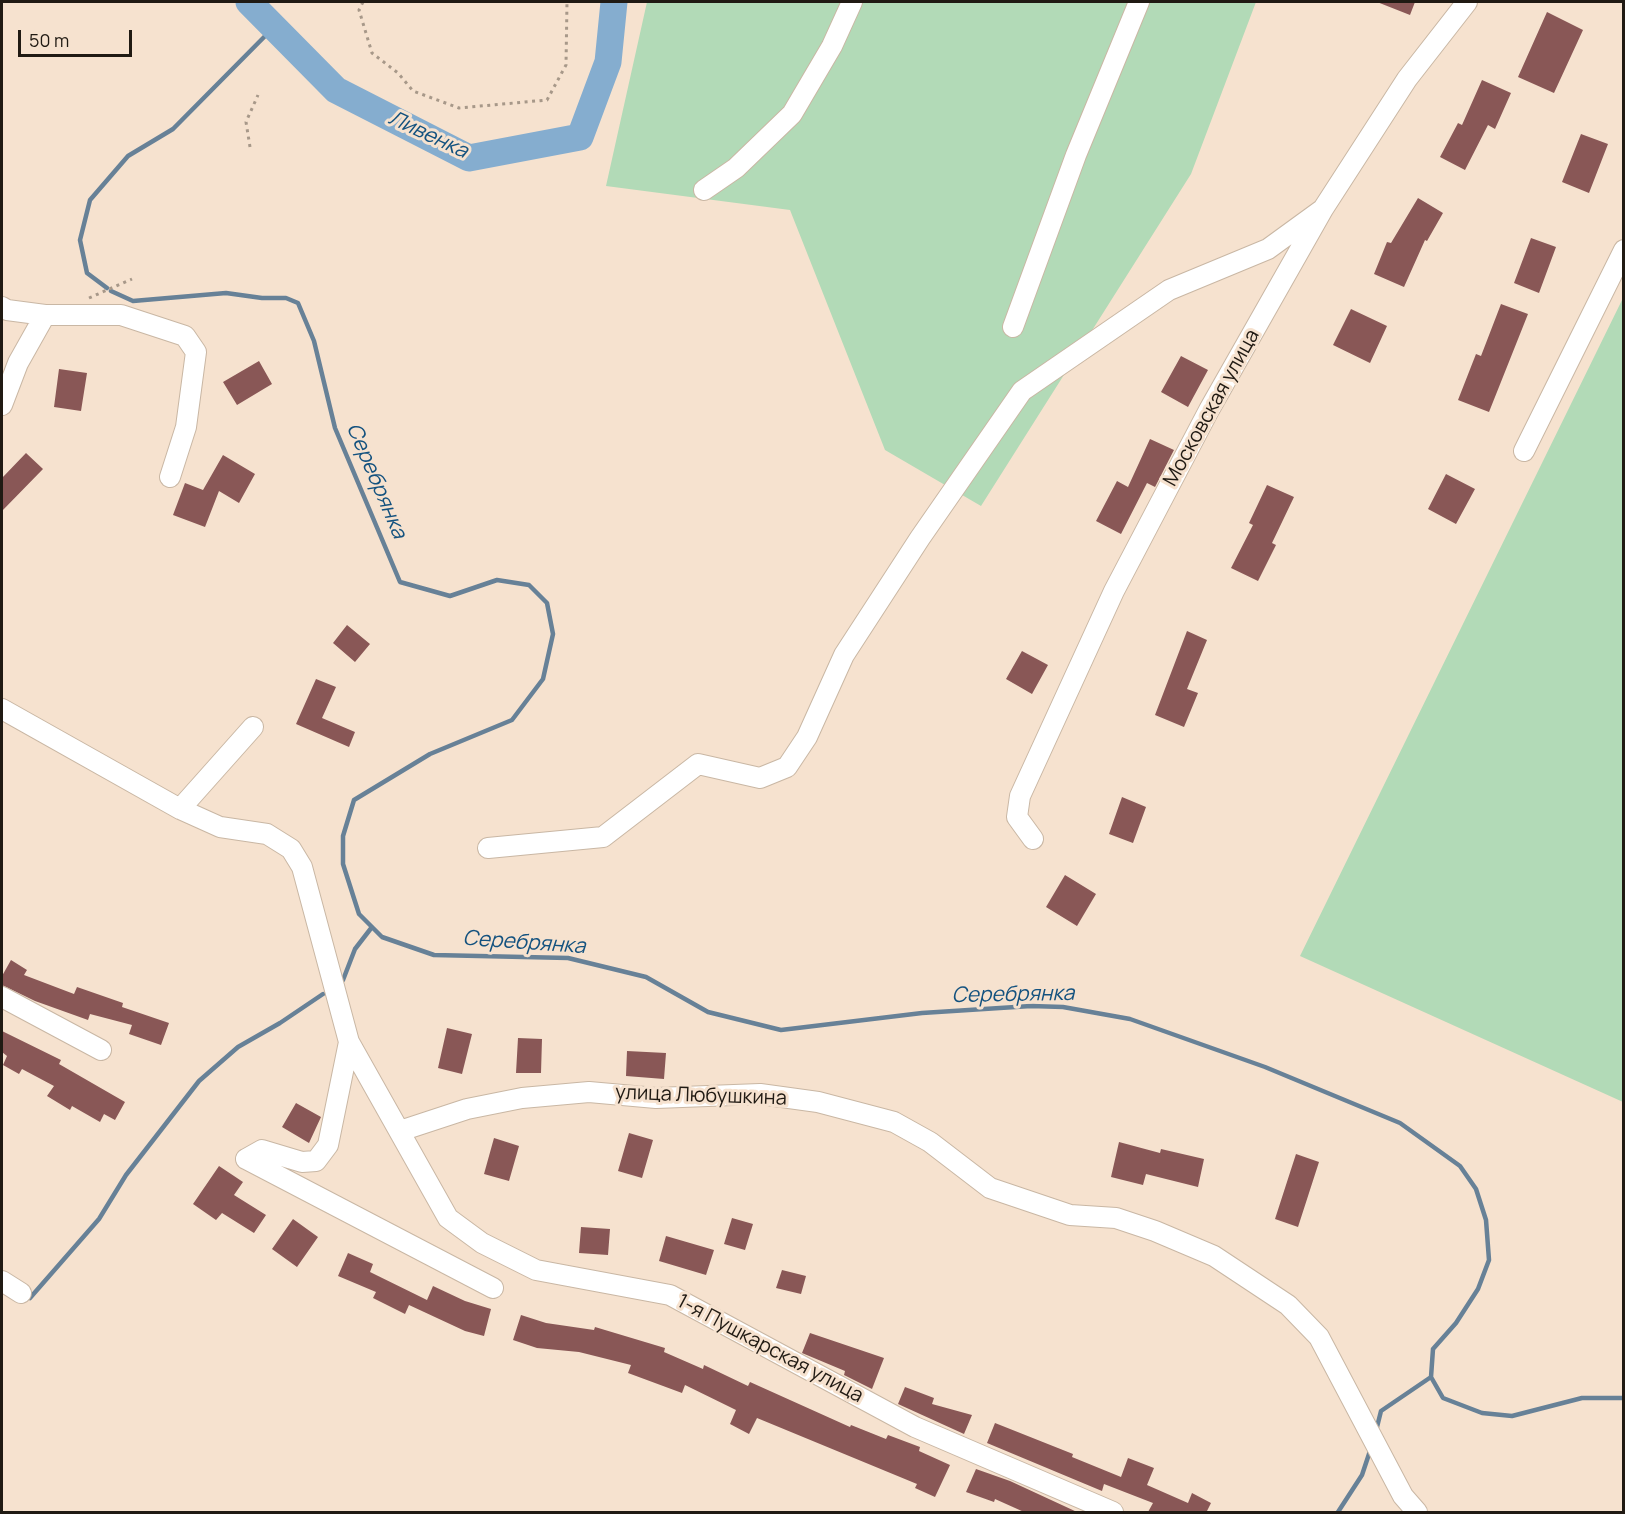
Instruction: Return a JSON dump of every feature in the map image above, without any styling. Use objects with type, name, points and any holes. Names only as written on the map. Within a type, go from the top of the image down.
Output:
[{"type":"street","points":[[704,190],[736,168],[792,114],[832,46],[852,2]]},
{"type":"street","points":[[1013,327],[1076,155],[1139,2]]},
{"type":"street","name":"Московская улица","points":[[1033,839],[1017,817],[1020,796],[1114,591],[1209,410],[1323,209],[1407,79],[1467,2]]},
{"type":"street","points":[[488,848],[603,837],[698,764],[760,778],[787,767],[807,737],[844,655],[920,538],[1022,391],[1169,290],[1268,249],[1323,209]]},
{"type":"street","points":[[1524,452],[1623,250]]},
{"type":"street","points":[[2,307],[7,310],[45,315],[121,315],[185,336],[196,352],[186,427],[170,477]]},
{"type":"street","points":[[2,405],[18,363],[45,315]]},
{"type":"street","points":[[2,709],[180,809],[220,826],[267,834],[291,849],[302,867],[349,1042],[328,1145],[316,1161],[302,1162],[262,1150],[246,1159],[492,1288]]},
{"type":"street","points":[[180,809],[253,727]]},
{"type":"street","points":[[2,997],[101,1050]]},
{"type":"street","name":"1-я Пушкарская улица","points":[[349,1042],[448,1218],[482,1243],[536,1270],[670,1295],[915,1427],[1113,1512]]},
{"type":"street","name":"улица Любушкина","points":[[400,1131],[467,1109],[522,1098],[589,1092],[656,1098],[760,1094],[818,1102],[894,1122],[930,1142],[990,1188],[1070,1215],[1116,1218],[1155,1231],[1214,1257],[1288,1305],[1319,1337],[1403,1496],[1417,1512]]},
{"type":"street","points":[[2,1281],[21,1293]]},
{"type":"path","points":[[363,2],[359,10],[372,53],[398,73],[413,92],[459,108],[547,99],[566,65],[567,2]]},
{"type":"path","points":[[250,147],[246,122],[258,95]]},
{"type":"path","points":[[99,294],[132,279]]},
{"type":"green space","points":[[647,2],[1256,2],[1191,174],[981,506],[885,450],[790,210],[606,186]]},
{"type":"green space","points":[[1623,298],[1623,1102],[1300,956]]},
{"type":"building","points":[[1377,2],[1415,2],[1410,15]]},
{"type":"building","points":[[1547,12],[1583,30],[1554,93],[1518,77]]},
{"type":"building","points":[[1482,80],[1511,93],[1495,129],[1488,125],[1465,170],[1440,157],[1458,123],[1462,125]]},
{"type":"building","points":[[1581,134],[1608,144],[1589,193],[1562,182]]},
{"type":"building","points":[[1418,198],[1443,213],[1427,241],[1425,240],[1404,287],[1374,274],[1387,242],[1391,243]]},
{"type":"building","points":[[1531,238],[1556,247],[1539,293],[1514,283]]},
{"type":"building","points":[[1501,304],[1528,314],[1489,412],[1458,400],[1476,354],[1481,356]]},
{"type":"building","points":[[1351,309],[1387,326],[1370,363],[1333,345]]},
{"type":"building","points":[[1181,356],[1208,370],[1188,407],[1161,392]]},
{"type":"building","points":[[259,361],[272,384],[237,405],[223,382]]},
{"type":"building","points":[[59,369],[87,373],[81,411],[54,407]]},
{"type":"building","points":[[1150,439],[1174,450],[1155,487],[1147,483],[1121,534],[1096,521],[1117,481],[1128,487]]},
{"type":"building","points":[[26,453],[43,469],[2,511],[2,478]]},
{"type":"building","points":[[223,455],[255,474],[239,503],[219,491],[205,527],[173,515],[185,483],[203,490]]},
{"type":"building","points":[[1446,474],[1475,489],[1456,524],[1428,509]]},
{"type":"building","points":[[1267,485],[1294,497],[1272,543],[1276,545],[1258,581],[1231,568],[1253,525],[1249,523]]},
{"type":"building","points":[[347,625],[370,644],[355,662],[333,643]]},
{"type":"building","points":[[1187,631],[1207,640],[1187,689],[1198,693],[1184,727],[1155,715]]},
{"type":"building","points":[[1022,651],[1048,665],[1032,694],[1006,679]]},
{"type":"building","points":[[316,679],[336,687],[322,718],[355,732],[349,747],[296,724]]},
{"type":"building","points":[[1122,797],[1146,807],[1133,843],[1109,834]]},
{"type":"building","points":[[1065,875],[1096,894],[1077,926],[1046,907]]},
{"type":"building","points":[[11,960],[27,970],[24,975],[74,994],[77,987],[123,1003],[122,1007],[169,1023],[161,1045],[129,1034],[132,1025],[90,1014],[88,1020],[35,1001],[2,985],[2,976]]},
{"type":"building","points":[[447,1028],[472,1034],[462,1074],[438,1068]]},
{"type":"building","points":[[2,1031],[61,1060],[59,1064],[125,1102],[115,1120],[104,1114],[100,1122],[72,1106],[70,1110],[47,1096],[54,1086],[22,1069],[19,1074],[3,1065],[7,1056],[2,1052]]},
{"type":"building","points":[[518,1038],[542,1039],[541,1073],[516,1073]]},
{"type":"building","points":[[627,1051],[666,1053],[664,1079],[626,1076]]},
{"type":"building","points":[[296,1103],[321,1117],[309,1143],[282,1127]]},
{"type":"building","points":[[629,1133],[653,1140],[642,1178],[618,1171]]},
{"type":"building","points":[[494,1138],[519,1146],[509,1181],[484,1174]]},
{"type":"building","points":[[1119,1142],[1160,1153],[1161,1149],[1204,1159],[1198,1187],[1146,1174],[1143,1185],[1111,1177]]},
{"type":"building","points":[[1296,1154],[1319,1162],[1298,1227],[1275,1219]]},
{"type":"building","points":[[219,1166],[243,1182],[234,1195],[266,1215],[254,1233],[222,1213],[216,1220],[193,1204]]},
{"type":"building","points":[[732,1218],[753,1224],[745,1250],[724,1244]]},
{"type":"building","points":[[293,1219],[318,1237],[297,1267],[272,1249]]},
{"type":"building","points":[[581,1227],[610,1229],[608,1255],[579,1253]]},
{"type":"building","points":[[666,1236],[714,1250],[706,1275],[659,1261]]},
{"type":"building","points":[[348,1253],[373,1264],[370,1272],[427,1300],[433,1286],[465,1301],[491,1309],[484,1336],[465,1331],[409,1305],[405,1314],[373,1298],[376,1292],[338,1276]]},
{"type":"building","points":[[782,1270],[806,1276],[801,1294],[776,1288]]},
{"type":"building","points":[[521,1315],[546,1323],[594,1330],[595,1327],[665,1348],[664,1352],[703,1369],[704,1365],[748,1386],[750,1382],[850,1427],[851,1425],[886,1439],[888,1435],[920,1447],[919,1451],[950,1465],[935,1497],[915,1488],[917,1484],[757,1418],[749,1434],[730,1424],[736,1410],[685,1385],[682,1393],[628,1373],[631,1365],[579,1352],[537,1348],[513,1340]]},
{"type":"building","points":[[810,1333],[884,1358],[872,1389],[844,1375],[845,1371],[802,1353]]},
{"type":"building","points":[[905,1387],[934,1398],[932,1404],[972,1415],[964,1434],[898,1404]]},
{"type":"building","points":[[995,1423],[1073,1454],[1072,1457],[1121,1477],[1128,1458],[1154,1468],[1147,1485],[1188,1503],[1192,1493],[1211,1503],[1207,1511],[1209,1512],[1148,1512],[1153,1503],[1104,1484],[1102,1491],[987,1443]]},
{"type":"building","points":[[976,1469],[1010,1481],[1077,1512],[1024,1512],[995,1499],[994,1502],[966,1492]]},
{"type":"waterway","name":"Ливенка","points":[[249,2],[336,90],[469,158],[580,137],[608,62],[614,2]]},
{"type":"waterway","points":[[107,288],[87,273],[80,240],[90,200],[128,156],[173,129],[274,27]]},
{"type":"waterway","name":"Серебрянка","points":[[111,291],[133,301],[226,293],[262,298],[286,298],[298,303],[314,341],[335,428],[400,582],[450,596],[497,580],[529,585],[547,603],[553,634],[543,679],[512,720],[430,754],[354,800],[343,836],[343,864],[359,914],[382,937],[434,955],[568,958],[646,977],[708,1012],[781,1030],[922,1013],[1031,1006],[1063,1007],[1130,1019],[1265,1067],[1400,1123],[1460,1166],[1476,1189],[1486,1220],[1489,1260],[1478,1289],[1456,1323],[1433,1349],[1431,1377],[1443,1398],[1482,1413],[1512,1416],[1582,1398],[1624,1398]]},
{"type":"waterway","points":[[343,980],[355,949],[372,927]]},
{"type":"waterway","points":[[30,1298],[99,1219],[126,1175],[199,1081],[238,1047],[280,1023],[323,994]]},
{"type":"waterway","points":[[1376,1431],[1381,1411],[1431,1377]]},
{"type":"waterway","points":[[1338,1512],[1362,1475],[1371,1448]]}]
